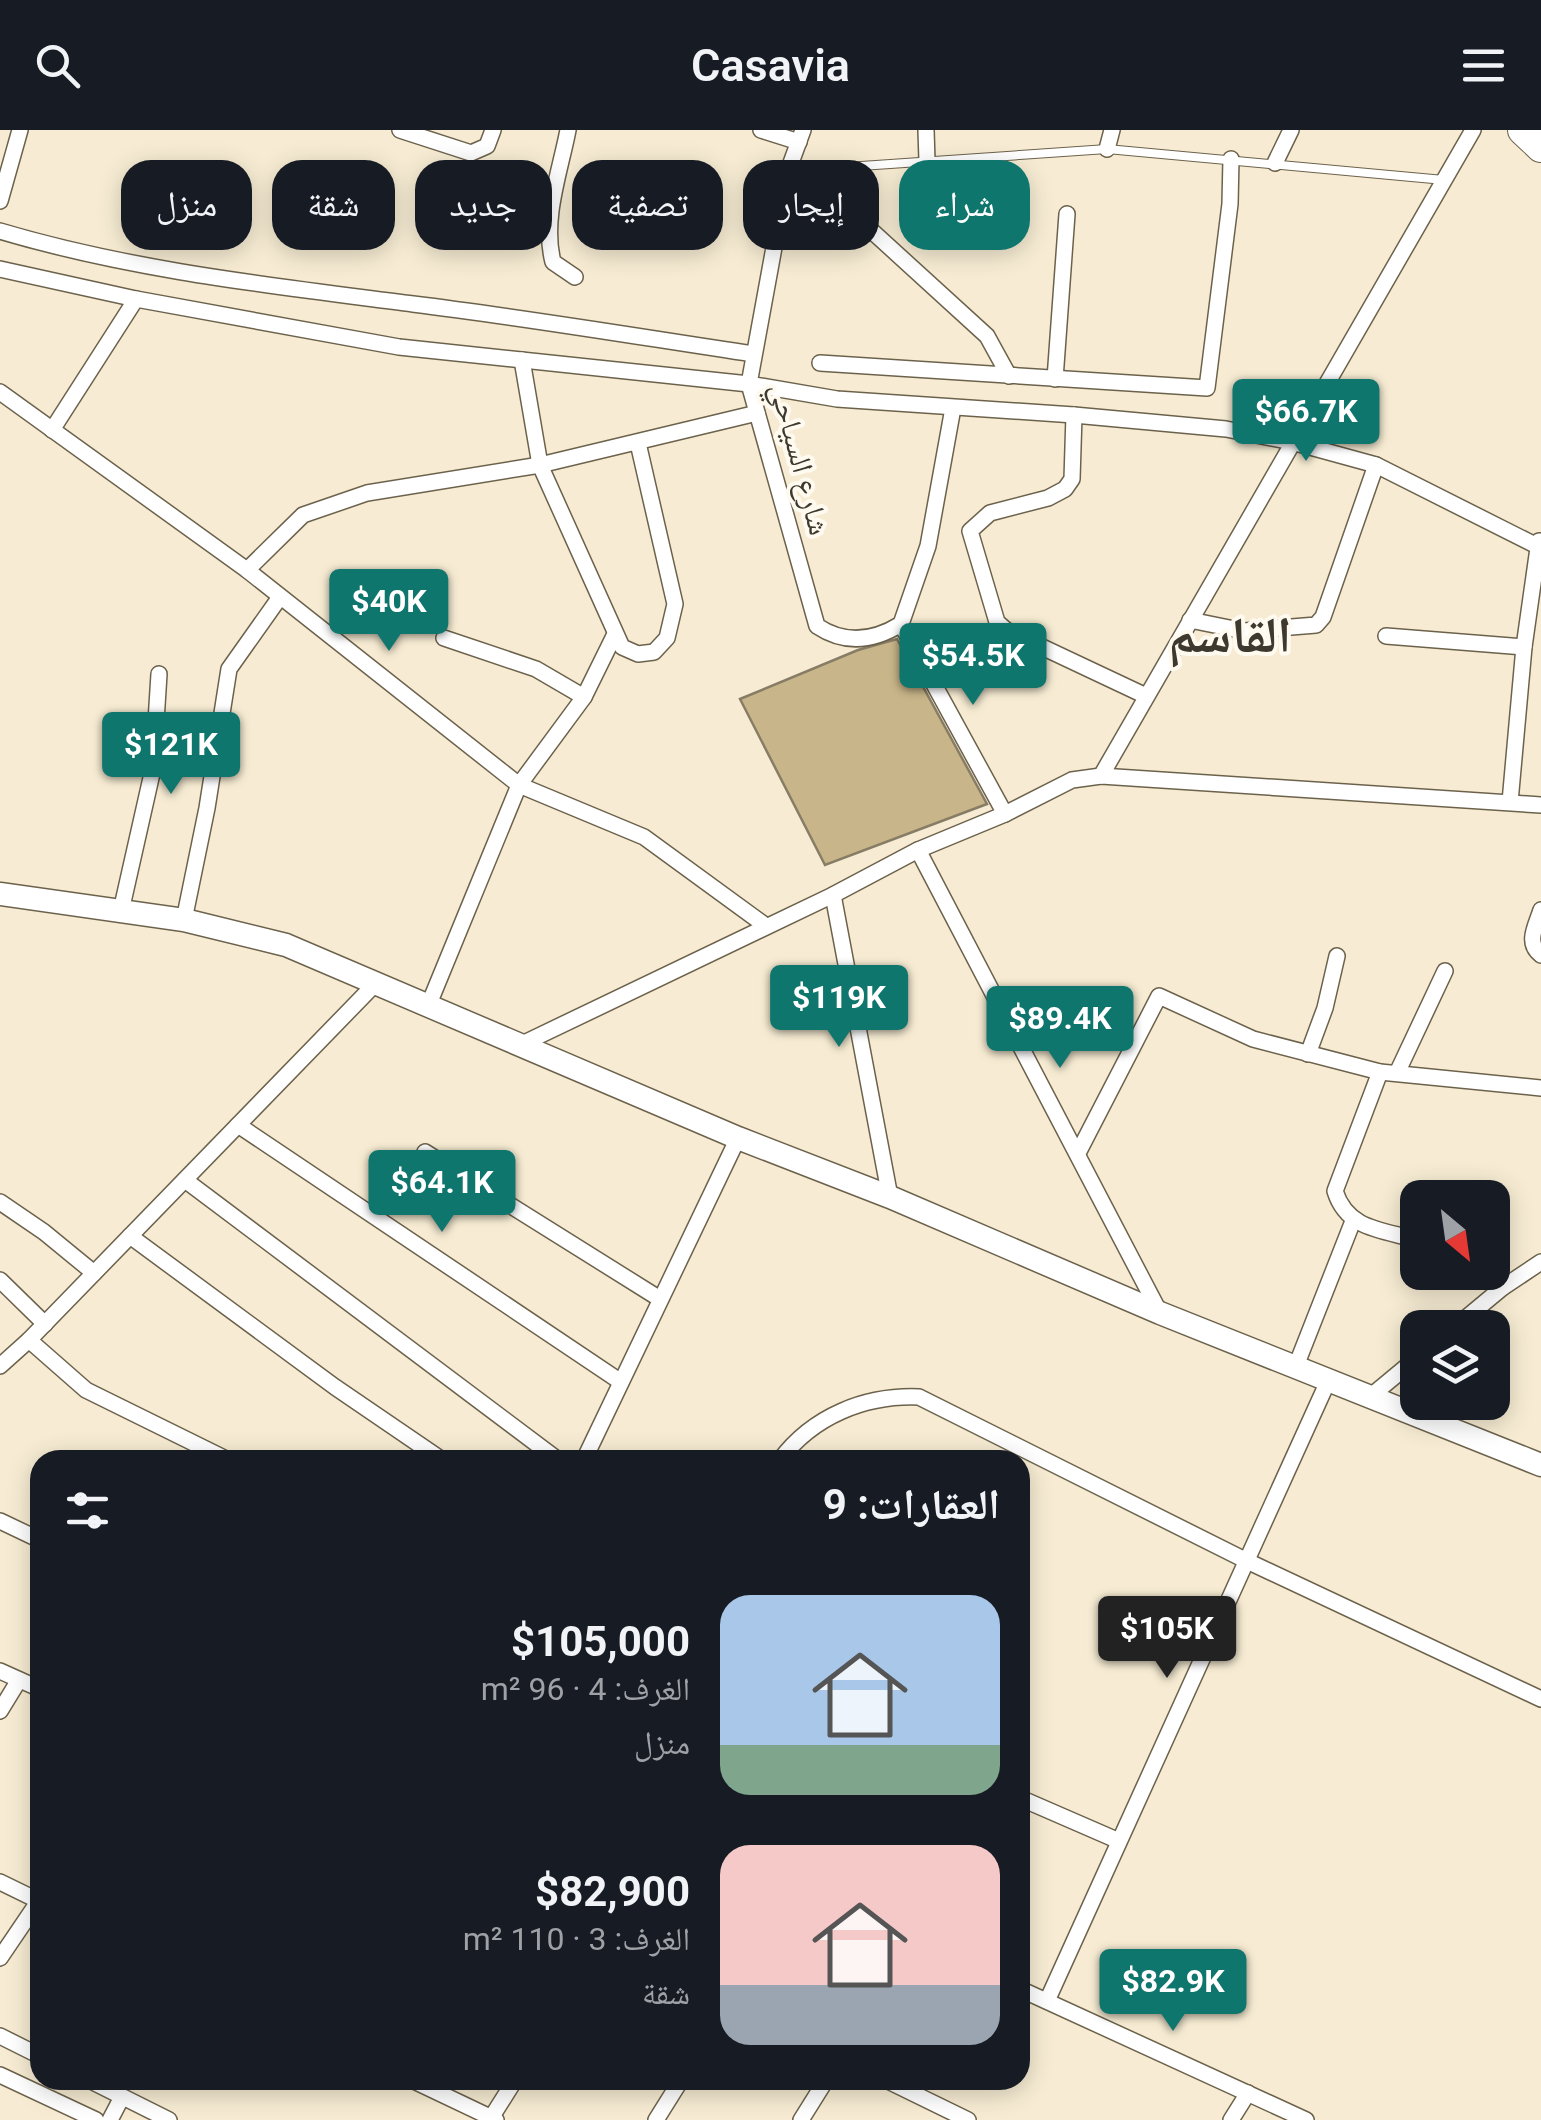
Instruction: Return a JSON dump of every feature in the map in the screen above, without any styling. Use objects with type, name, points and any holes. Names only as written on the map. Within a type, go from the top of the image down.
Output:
[{"type":"highway","points":[[1523,130],[1541,148]]},
{"type":"street","points":[[0,201],[20,130]]},
{"type":"street","points":[[400,130],[472,153],[488,146],[493,130]]},
{"type":"street","points":[[568,130],[549,223],[550,249],[553,262],[575,276]]},
{"type":"street","points":[[761,130],[801,136]]},
{"type":"street","points":[[926,130],[928,160]]},
{"type":"street","points":[[1108,149],[1112,130]]},
{"type":"street","points":[[1276,163],[1292,130]]},
{"type":"street","points":[[1101,776],[1473,130]]},
{"type":"street","points":[[820,363],[1207,388],[1230,204],[1231,159]]},
{"type":"street","points":[[1055,378],[1067,214]]},
{"type":"street","points":[[0,231],[52,247],[216,278],[502,315],[753,354]]},
{"type":"street","points":[[879,242],[988,336],[1009,376]]},
{"type":"street","name":"شارع السياحي","points":[[777,250],[749,384],[817,626],[836,638],[866,638],[901,624]]},
{"type":"street","points":[[0,270],[136,299],[399,346],[749,384],[838,400],[1074,414],[1226,429],[1376,465],[1540,544],[1524,647],[1510,802]]},
{"type":"street","points":[[52,430],[136,299]]},
{"type":"street","points":[[522,360],[540,465],[615,634],[622,647],[638,654],[654,652],[667,638],[675,604],[638,443]]},
{"type":"street","points":[[0,392],[247,570],[519,786],[644,838],[766,926]]},
{"type":"street","points":[[953,408],[928,546],[901,624],[1006,814]]},
{"type":"street","points":[[247,570],[302,515],[367,494],[540,465],[757,413]]},
{"type":"street","points":[[1074,414],[1072,479],[1064,489],[1048,498],[990,514],[970,530],[997,622],[1006,630],[1146,696]]},
{"type":"street","points":[[1190,620],[1244,631],[1316,625],[1323,617],[1376,465]]},
{"type":"street","points":[[184,920],[229,669],[280,597]]},
{"type":"street","points":[[429,1004],[519,786],[584,697],[615,634]]},
{"type":"street","points":[[1386,636],[1524,647]]},
{"type":"street","points":[[444,638],[536,670],[584,697]]},
{"type":"street","points":[[121,911],[153,769],[160,674]]},
{"type":"street","points":[[522,1044],[833,895],[918,850],[1006,814],[1072,780],[1101,776],[1541,806]]},
{"type":"street","points":[[918,850],[1160,1313]]},
{"type":"street","points":[[0,894],[184,920],[286,945],[1160,1313],[1541,1465]]},
{"type":"street","points":[[833,895],[890,1197]]},
{"type":"street","points":[[1541,910],[1532,938],[1534,949],[1541,955]]},
{"type":"street","points":[[1308,1054],[1325,1008],[1337,956]]},
{"type":"street","points":[[1397,1073],[1446,970]]},
{"type":"street","points":[[0,1366],[377,982]]},
{"type":"street","points":[[1078,1153],[1160,996],[1253,1039],[1380,1072],[1541,1088]]},
{"type":"street","points":[[1380,1072],[1335,1191],[1340,1208],[1354,1222],[1400,1235]]},
{"type":"street","points":[[238,1125],[622,1382]]},
{"type":"street","points":[[589,1450],[738,1138]]},
{"type":"street","points":[[425,1152],[660,1299]]},
{"type":"street","points":[[184,1180],[545,1450]]},
{"type":"street","points":[[0,1202],[94,1273]]},
{"type":"street","points":[[1296,1366],[1354,1222]]},
{"type":"street","points":[[130,1236],[427,1450]]},
{"type":"street","points":[[1510,1283],[1541,1262]]},
{"type":"street","points":[[0,1280],[45,1324]]},
{"type":"street","points":[[1476,1310],[1500,1290]]},
{"type":"street","points":[[29,1340],[86,1390],[208,1450]]},
{"type":"street","points":[[1371,1396],[1400,1372]]},
{"type":"street","points":[[1046,2001],[1329,1379]]},
{"type":"street","points":[[790,1450],[804,1434],[859,1403],[889,1396],[919,1397],[1025,1450]]},
{"type":"street","points":[[1030,1453],[1246,1561],[1541,1699]]},
{"type":"street","points":[[0,1521],[30,1535]]},
{"type":"street","points":[[0,1670],[30,1684]]},
{"type":"street","points":[[0,1711],[20,1680]]},
{"type":"street","points":[[1030,1802],[1119,1841]]},
{"type":"street","points":[[0,1882],[30,1896]]},
{"type":"street","points":[[0,1958],[30,1914]]},
{"type":"street","points":[[1030,1994],[1306,2120]]},
{"type":"street","points":[[0,2036],[30,2051]]},
{"type":"street","points":[[0,2075],[30,2089]]},
{"type":"street","points":[[32,2090],[96,2120]]},
{"type":"street","points":[[108,2090],[169,2120]]},
{"type":"street","points":[[433,2090],[493,2119],[509,2090]]},
{"type":"street","points":[[656,2120],[675,2090]]},
{"type":"street","points":[[801,2120],[820,2090]]},
{"type":"street","points":[[905,2090],[959,2118]]},
{"type":"street","points":[[1231,2120],[1248,2093]]},
{"type":"street","points":[[110,2120],[122,2097]]},
{"type":"lane","points":[[943,160],[1108,149],[1444,180]]},
{"type":"building","points":[[897,639],[987,804],[825,865],[740,699],[858,650]]},
{"type":"district","name":"القاسم","points":[[1230,634]]}]
